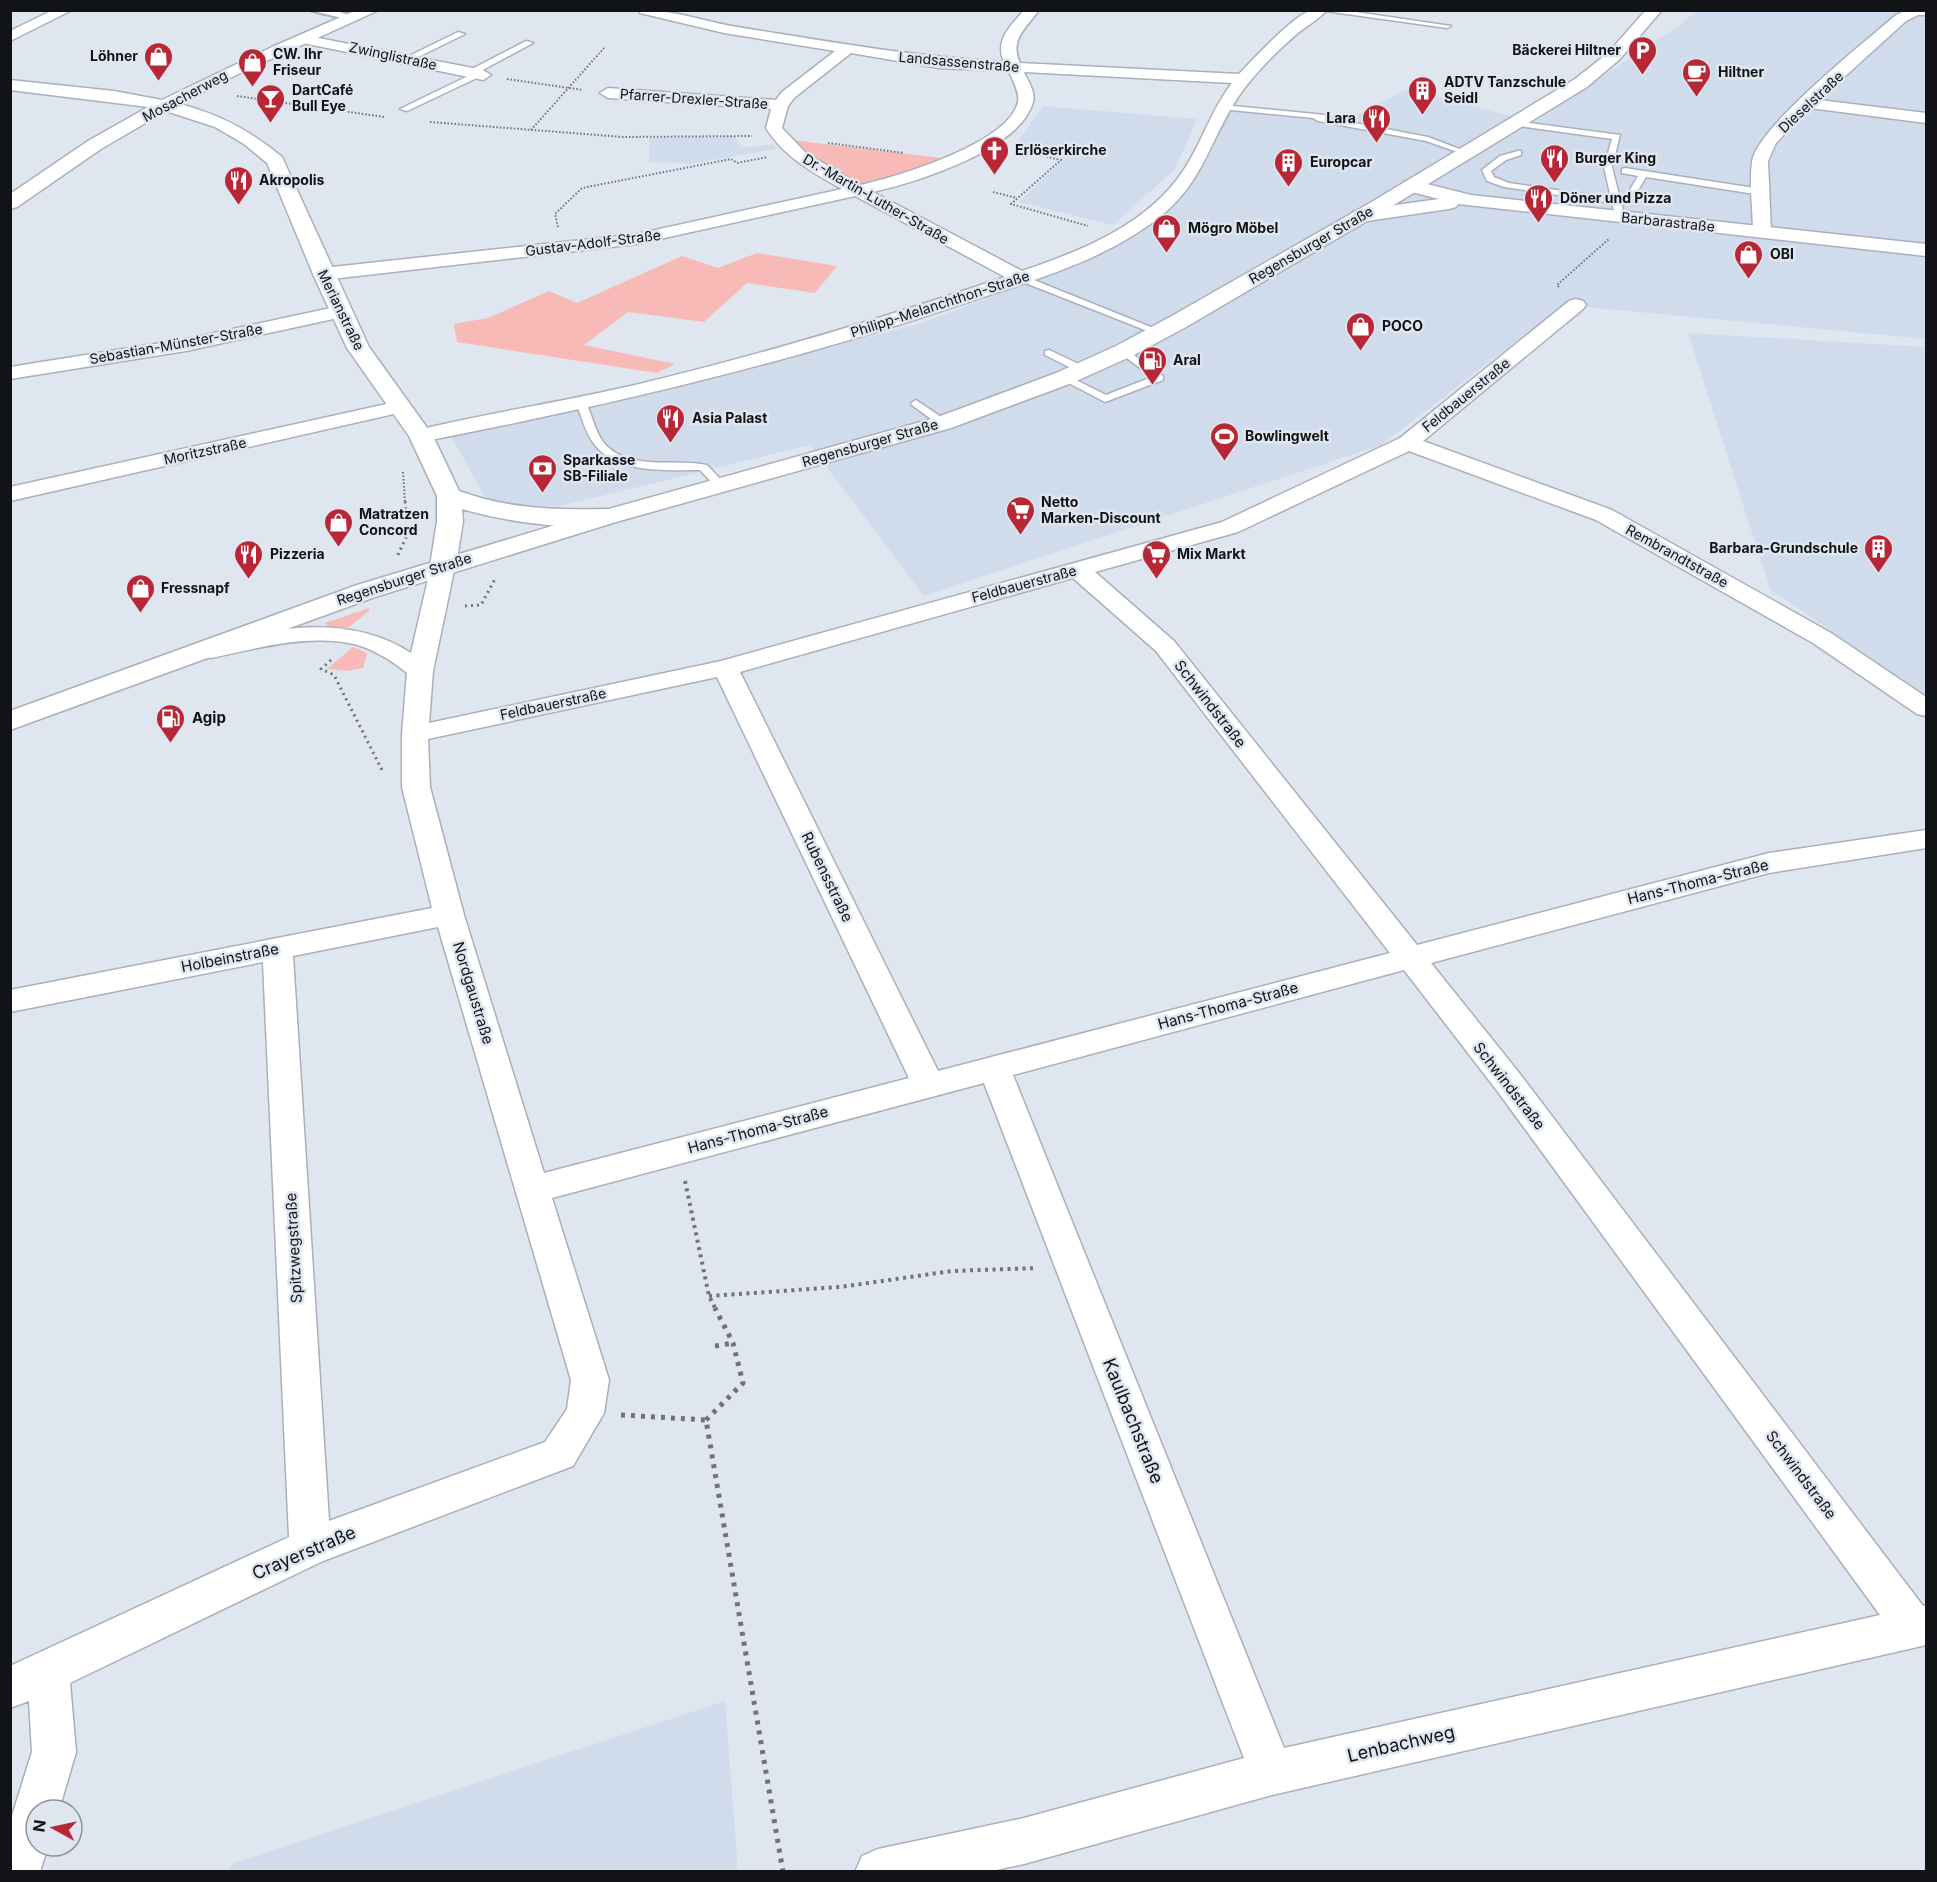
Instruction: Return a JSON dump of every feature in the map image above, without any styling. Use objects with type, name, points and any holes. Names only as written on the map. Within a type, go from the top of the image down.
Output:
[{"type":"street","points":[[10,37],[65,10]]},
{"type":"street","points":[[314,10],[354,18]]},
{"type":"street","name":"Mosacherweg","points":[[10,203],[51,172],[194,90],[303,39],[372,10]]},
{"type":"street","name":"Landsassenstraße","points":[[645,10],[724,29],[939,63],[1241,80]]},
{"type":"street","name":"Gustav-Adolf-Straße","points":[[323,274],[637,239],[900,181],[956,159],[986,144],[998,137],[1016,120],[1026,100],[1024,88],[1008,54],[1010,36],[1032,10]]},
{"type":"street","name":"Philipp-Melanchthon-Straße","points":[[421,436],[691,378],[901,320],[1021,278],[1104,245],[1152,215],[1177,190],[1199,159],[1223,107],[1241,80],[1285,34],[1321,10]]},
{"type":"street","name":"Regensburger Straße","points":[[10,721],[359,593],[607,517],[943,423],[1006,402],[1074,374],[1158,332],[1360,216],[1515,123],[1589,76],[1614,56],[1655,10]]},
{"type":"street","name":"Dieselstraße","points":[[1762,232],[1760,161],[1768,142],[1791,117],[1901,18],[1916,11],[1926,11]]},
{"type":"street","name":"Zwinglistraße","points":[[303,39],[477,74]]},
{"type":"street","points":[[778,137],[774,128],[780,105],[788,95],[847,49]]},
{"type":"street","name":"Merianstraße","points":[[10,85],[167,105],[195,113],[239,132],[263,147],[275,160],[323,274],[358,348],[421,436],[449,496],[450,521],[443,566]]},
{"type":"street","name":"Pfarrer-Drexler-Straße","points":[[608,93],[780,105]]},
{"type":"street","points":[[1809,103],[1926,118]]},
{"type":"street","name":"Dr.-Martin-Luther-Straße","points":[[778,137],[795,152],[859,191],[928,231],[1021,278]]},
{"type":"street","name":"Barbarastraße","points":[[1411,186],[1471,201],[1617,208],[1762,232],[1926,250]]},
{"type":"street","points":[[1360,216],[1419,206],[1471,201]]},
{"type":"street","name":"Feldbauerstraße","points":[[415,734],[725,668],[1230,527],[1408,443],[1576,305]]},
{"type":"street","name":"Sebastian-Münster-Straße","points":[[10,373],[186,345],[340,312]]},
{"type":"street","name":"Moritzstraße","points":[[10,494],[400,407]]},
{"type":"street","name":"Rembrandtstraße","points":[[1408,443],[1604,515],[1822,638],[1926,708]]},
{"type":"street","points":[[449,496],[485,510],[516,516],[607,517]]},
{"type":"street","name":"Nordgaustraße","points":[[443,566],[420,671],[415,734],[417,787],[449,915],[590,1380],[585,1413]]},
{"type":"street","name":"Schwindstraße","points":[[1077,569],[1165,646],[1516,1093],[1920,1626]]},
{"type":"street","points":[[188,654],[264,639],[317,635],[354,636],[379,644],[401,656],[420,671]]},
{"type":"street","name":"Rubensstraße","points":[[725,668],[929,1085]]},
{"type":"street","name":"Hans-Thoma-Straße","points":[[533,1190],[1769,863],[1926,839]]},
{"type":"street","name":"Holbeinstraße","points":[[10,1000],[449,915]]},
{"type":"street","name":"Spitzwegstraße","points":[[277,949],[310,1547]]},
{"type":"street","name":"Kaulbachstraße","points":[[995,1069],[1272,1773]]},
{"type":"street","name":"Crayerstraße","points":[[29,1679],[310,1547],[559,1454],[585,1413]]},
{"type":"street","name":"Lenbachweg","points":[[878,1872],[1024,1841],[1272,1773],[1920,1626]]},
{"type":"street","points":[[29,1679],[54,1752],[40,1798]]},
{"type":"street","points":[[17,1872],[24,1850]]},
{"type":"lane","points":[[1321,10],[1447,26]]},
{"type":"lane","points":[[407,59],[462,34]]},
{"type":"lane","points":[[404,109],[477,74],[529,44]]},
{"type":"lane","points":[[1223,107],[1331,117]]},
{"type":"lane","points":[[1315,116],[1318,119],[1435,141],[1466,153]]},
{"type":"lane","points":[[1362,117],[1440,138]]},
{"type":"lane","points":[[1515,123],[1617,137],[1608,167],[1617,208]]},
{"type":"lane","points":[[1518,153],[1503,158],[1486,170],[1490,179],[1507,185],[1617,208]]},
{"type":"lane","points":[[1625,171],[1761,192]]},
{"type":"lane","points":[[1617,208],[1630,197],[1644,173]]},
{"type":"lane","points":[[1021,278],[1158,332]]},
{"type":"lane","points":[[1049,353],[1104,399],[1159,378],[1124,351]]},
{"type":"lane","points":[[581,403],[600,445],[617,457],[650,465],[703,466],[720,485]]},
{"type":"lane","points":[[916,403],[943,423]]},
{"type":"path","points":[[818,10],[825,10]]},
{"type":"path","points":[[531,131],[604,48]]},
{"type":"path","points":[[477,74],[570,88]]},
{"type":"path","points":[[194,90],[387,117]]},
{"type":"path","points":[[420,121],[623,136],[778,137],[956,159]]},
{"type":"path","points":[[986,144],[1061,160],[1011,204],[1078,223]]},
{"type":"path","points":[[563,248],[555,214],[582,188],[731,159],[737,163],[795,152]]},
{"type":"path","points":[[993,192],[1018,198]]},
{"type":"path","points":[[1576,305],[1557,285],[1612,237]]},
{"type":"path","points":[[337,654],[321,669],[334,675],[391,787],[417,787]]},
{"type":"path","points":[[585,1413],[706,1420],[743,1383],[734,1342],[709,1296],[679,1151]]},
{"type":"path","points":[[709,1296],[840,1287],[952,1271],[1071,1266]]},
{"type":"path","points":[[715,1346],[734,1342]]},
{"type":"path","points":[[706,1420],[783,1872]]},
{"type":"shaded area","points":[[1697,11],[1926,11],[1926,339],[1564,305],[1381,445],[924,596],[810,445],[560,506],[518,508],[497,503],[484,495],[451,436],[537,419],[919,324],[1093,258],[1140,234],[1171,208],[1207,160],[1231,108],[1351,118],[1407,89],[1534,122]]},
{"type":"shaded area","points":[[1043,106],[1197,119],[1175,169],[1113,225],[1019,202],[1064,159],[1013,148]]},
{"type":"shaded area","points":[[734,136],[742,148],[773,144],[777,149],[690,164],[649,162],[649,138]]},
{"type":"shaded area","points":[[783,139],[950,159],[860,189]]},
{"type":"shaded area","points":[[757,253],[837,266],[815,293],[747,283],[704,322],[628,312],[584,345],[675,364],[657,373],[457,342],[454,324],[488,318],[549,291],[577,303],[682,256],[718,268]]},
{"type":"shaded area","points":[[1688,333],[1926,347],[1926,696],[1770,589]]},
{"type":"shaded area","points":[[369,608],[370,610],[349,627],[327,627],[325,623]]},
{"type":"shaded area","points":[[353,647],[367,653],[363,668],[347,671],[327,669]]},
{"type":"shaded area","points":[[725,1701],[738,1871],[229,1871],[231,1864]]},
{"type":"place","name":"Bäckerei Hiltner","points":[[1642,76]]},
{"type":"place","name":"Löhner","points":[[159,82]]},
{"type":"place","name":"CW. Ihr Friseur","points":[[252,88]]},
{"type":"place","name":"Hiltner","points":[[1697,98]]},
{"type":"place","name":"ADTV Tanzschule Seidl","points":[[1423,116]]},
{"type":"place","name":"DartCafé Bull Eye","points":[[271,124]]},
{"type":"place","name":"Lara","points":[[1377,144]]},
{"type":"place","name":"Erlöserkirche","points":[[994,176]]},
{"type":"place","name":"Burger King","points":[[1554,184]]},
{"type":"place","name":"Europcar","points":[[1289,188]]},
{"type":"place","name":"Akropolis","points":[[238,206]]},
{"type":"place","name":"Döner und Pizza","points":[[1539,224]]},
{"type":"place","name":"Mögro Möbel","points":[[1167,254]]},
{"type":"place","name":"OBI","points":[[1749,280]]},
{"type":"place","name":"POCO","points":[[1361,352]]},
{"type":"place","name":"Aral","points":[[1152,386]]},
{"type":"place","name":"Asia Palast","points":[[671,444]]},
{"type":"place","name":"Bowlingwelt","points":[[1224,462]]},
{"type":"place","name":"Sparkasse SB-Filiale","points":[[542,494]]},
{"type":"place","name":"Netto Marken-Discount","points":[[1020,536]]},
{"type":"place","name":"Matratzen Concord","points":[[338,548]]},
{"type":"place","name":"Barbara-Grundschule","points":[[1879,574]]},
{"type":"place","name":"Pizzeria","points":[[249,580]]},
{"type":"place","name":"Mix Markt","points":[[1156,580]]},
{"type":"place","name":"Fressnapf","points":[[140,614]]},
{"type":"place","name":"Agip","points":[[171,744]]}]
